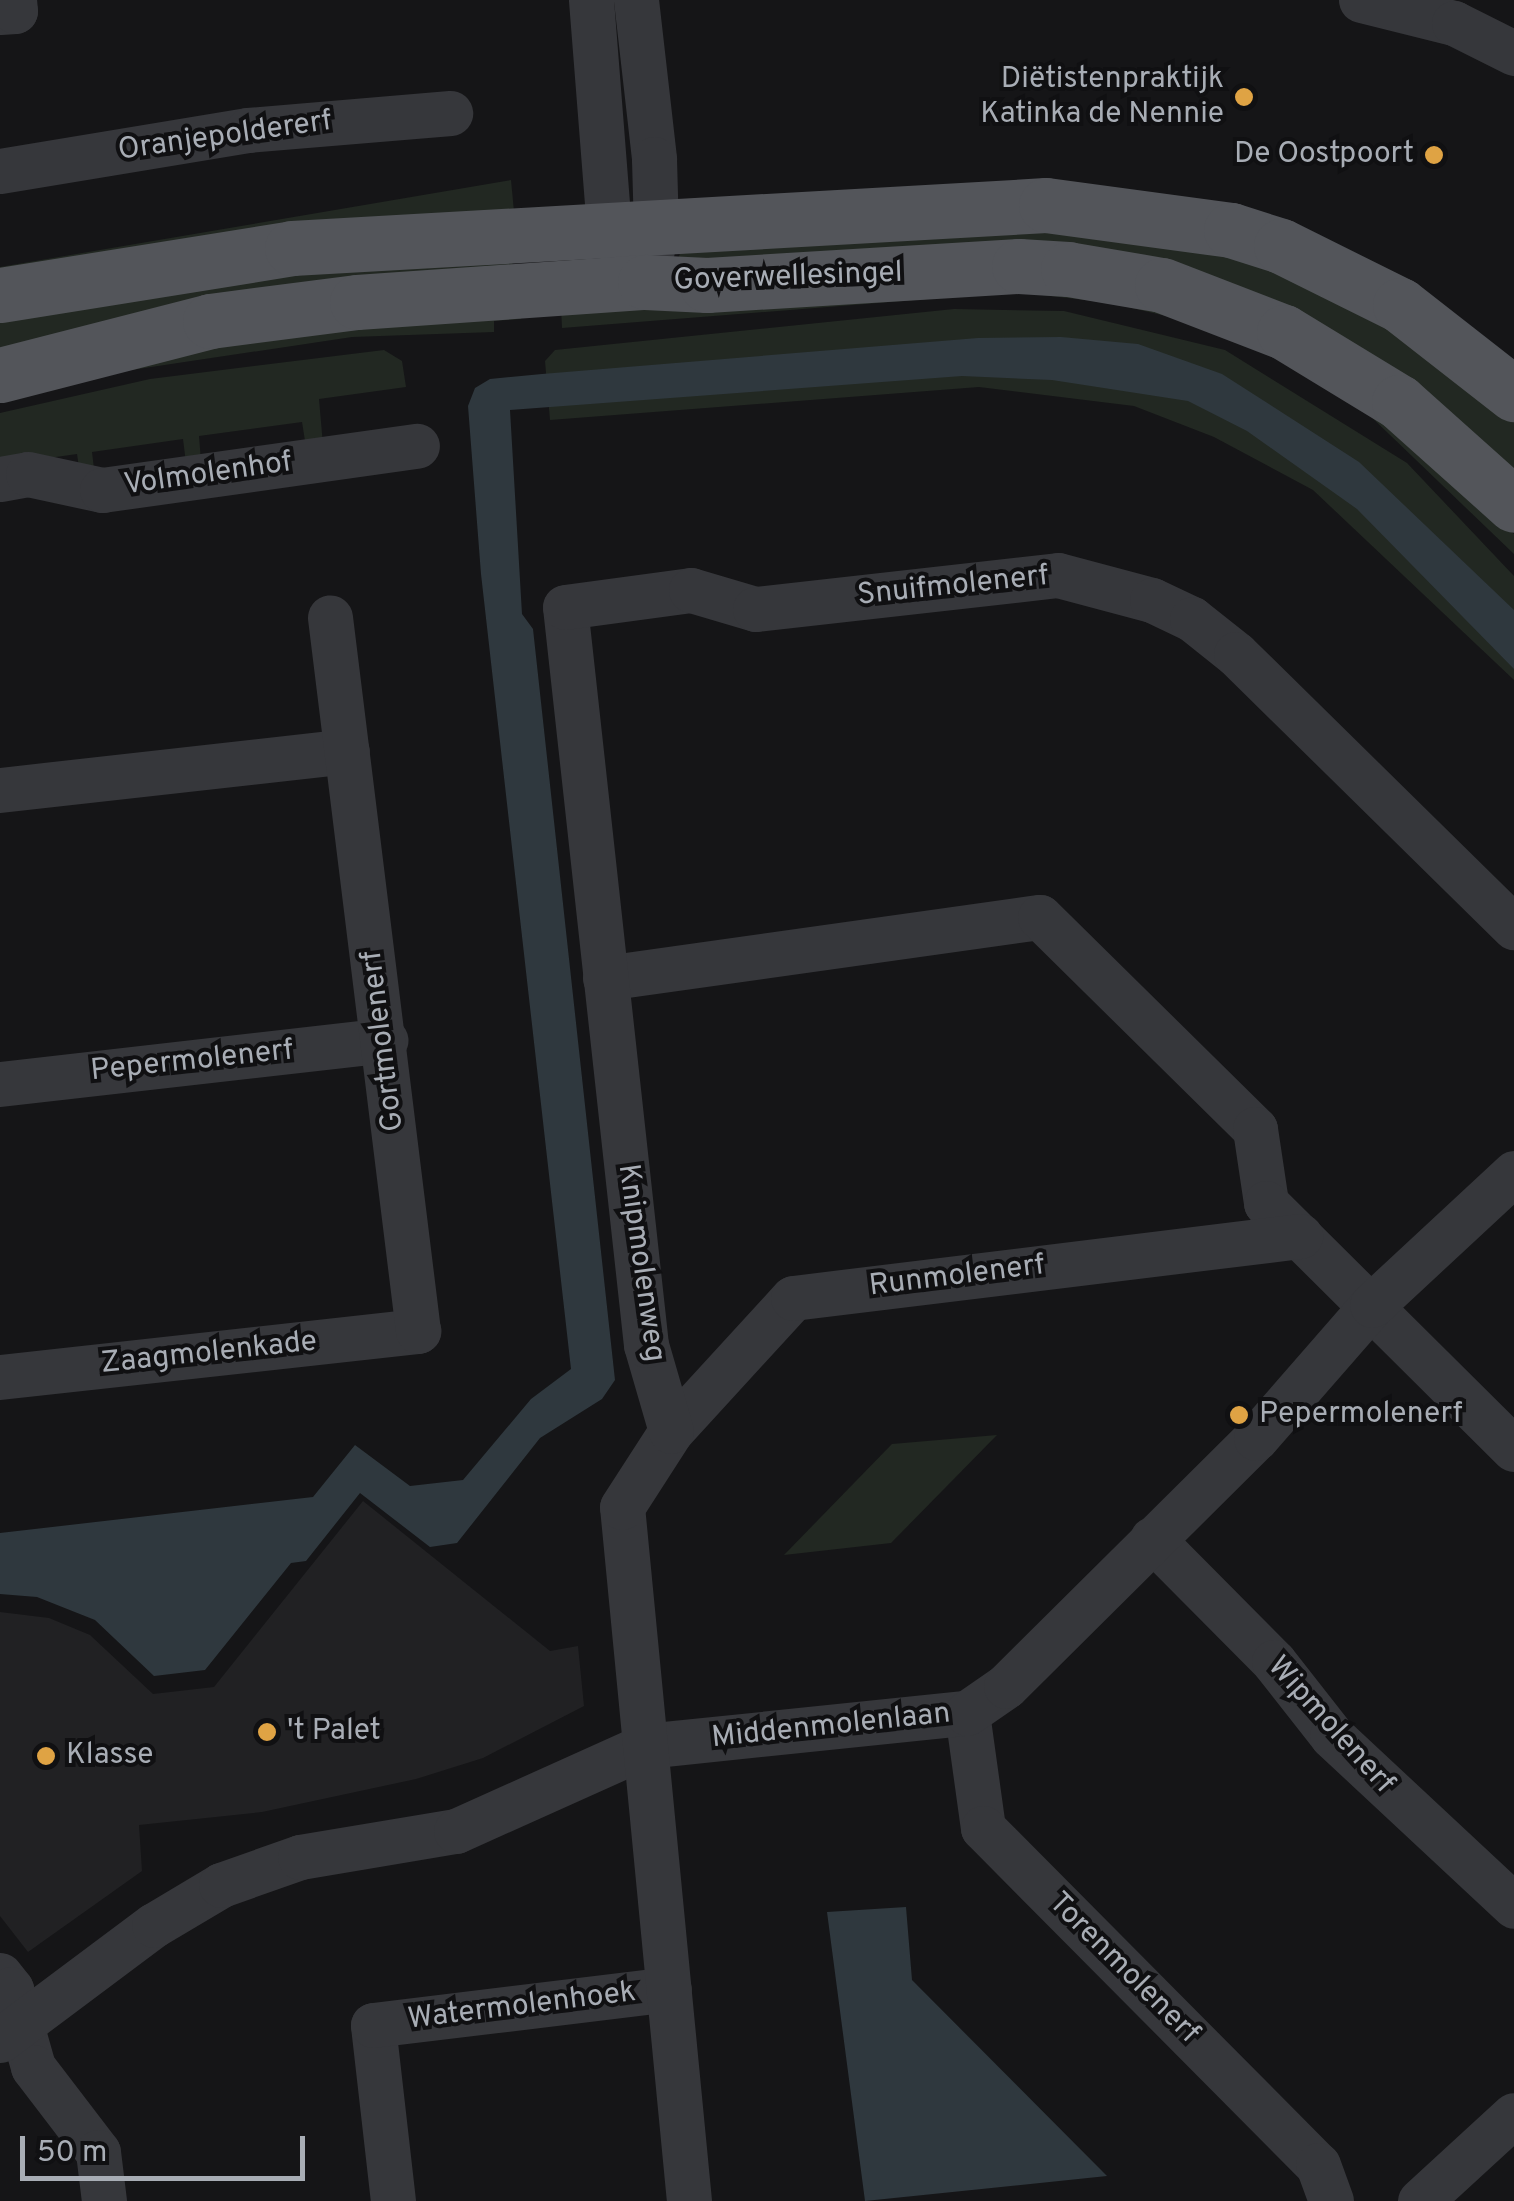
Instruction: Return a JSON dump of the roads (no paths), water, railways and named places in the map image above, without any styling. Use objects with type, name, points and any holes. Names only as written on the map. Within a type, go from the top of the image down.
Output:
[{"type":"main road","name":"Goverwellesingel","points":[[0,295],[292,248],[1046,205],[1230,230],[1330,266],[1400,306],[1514,394]]},
{"type":"main road","name":"Goverwellesingel","points":[[0,375],[210,321],[357,302],[646,282],[707,285],[1019,266],[1162,285],[1284,332],[1399,402],[1514,505]]},
{"type":"street","points":[[0,12],[16,11],[14,0]]},
{"type":"street","points":[[590,0],[646,282]]},
{"type":"street","points":[[633,230],[636,0]]},
{"type":"street","points":[[1361,0],[1454,22],[1514,54]]},
{"type":"street","name":"Oranjepoldererf","points":[[0,170],[248,130],[450,113]]},
{"type":"street","name":"Volmolenhof","points":[[0,478],[28,474],[102,490],[418,446]]},
{"type":"street","name":"Snuifmolenerf","points":[[565,607],[690,590],[755,609],[1058,575],[1152,600],[1192,619],[1236,654],[1514,927]]},
{"type":"street","name":"Knipmolenweg","points":[[565,607],[646,1345],[671,1430]]},
{"type":"street","name":"Gortmolenerf","points":[[330,616],[418,1331]]},
{"type":"street","points":[[0,790],[346,751]]},
{"type":"street","points":[[605,978],[1040,917],[1255,1130],[1266,1203],[1514,1449]]},
{"type":"street","name":"Pepermolenerf","points":[[0,1084],[384,1040]]},
{"type":"street","name":"Middenmolenlaan","points":[[11,2032],[154,1925],[221,1885],[300,1857],[456,1832],[645,1746],[967,1712],[1006,1686],[1256,1438],[1372,1305],[1514,1173]]},
{"type":"street","name":"Runmolenerf","points":[[671,1430],[793,1298],[1300,1236]]},
{"type":"street","name":"Zaagmolenkade","points":[[0,1377],[418,1331]]},
{"type":"street","points":[[671,1430],[622,1507],[689,2201]]},
{"type":"street","name":"Wipmolenerf","points":[[1152,1539],[1274,1662],[1332,1736],[1514,1906]]},
{"type":"street","name":"Torenmolenerf","points":[[967,1712],[982,1828],[1318,2164],[1332,2201]]},
{"type":"street","points":[[0,1975],[11,2032],[98,2152],[104,2201]]},
{"type":"street","name":"Watermolenhoek","points":[[392,2201],[373,2024],[669,1989]]},
{"type":"street","points":[[1420,2201],[1514,2115]]},
{"type":"place","name":"Diëtistenpraktijk Katinka de Nennie","points":[[1244,97]]},
{"type":"place","name":"De Oostpoort","points":[[1434,155]]},
{"type":"place","name":"Pepermolenerf","points":[[1239,1415]]},
{"type":"place","name":"'t Palet","points":[[267,1732]]},
{"type":"place","name":"Klasse","points":[[46,1756]]}]
